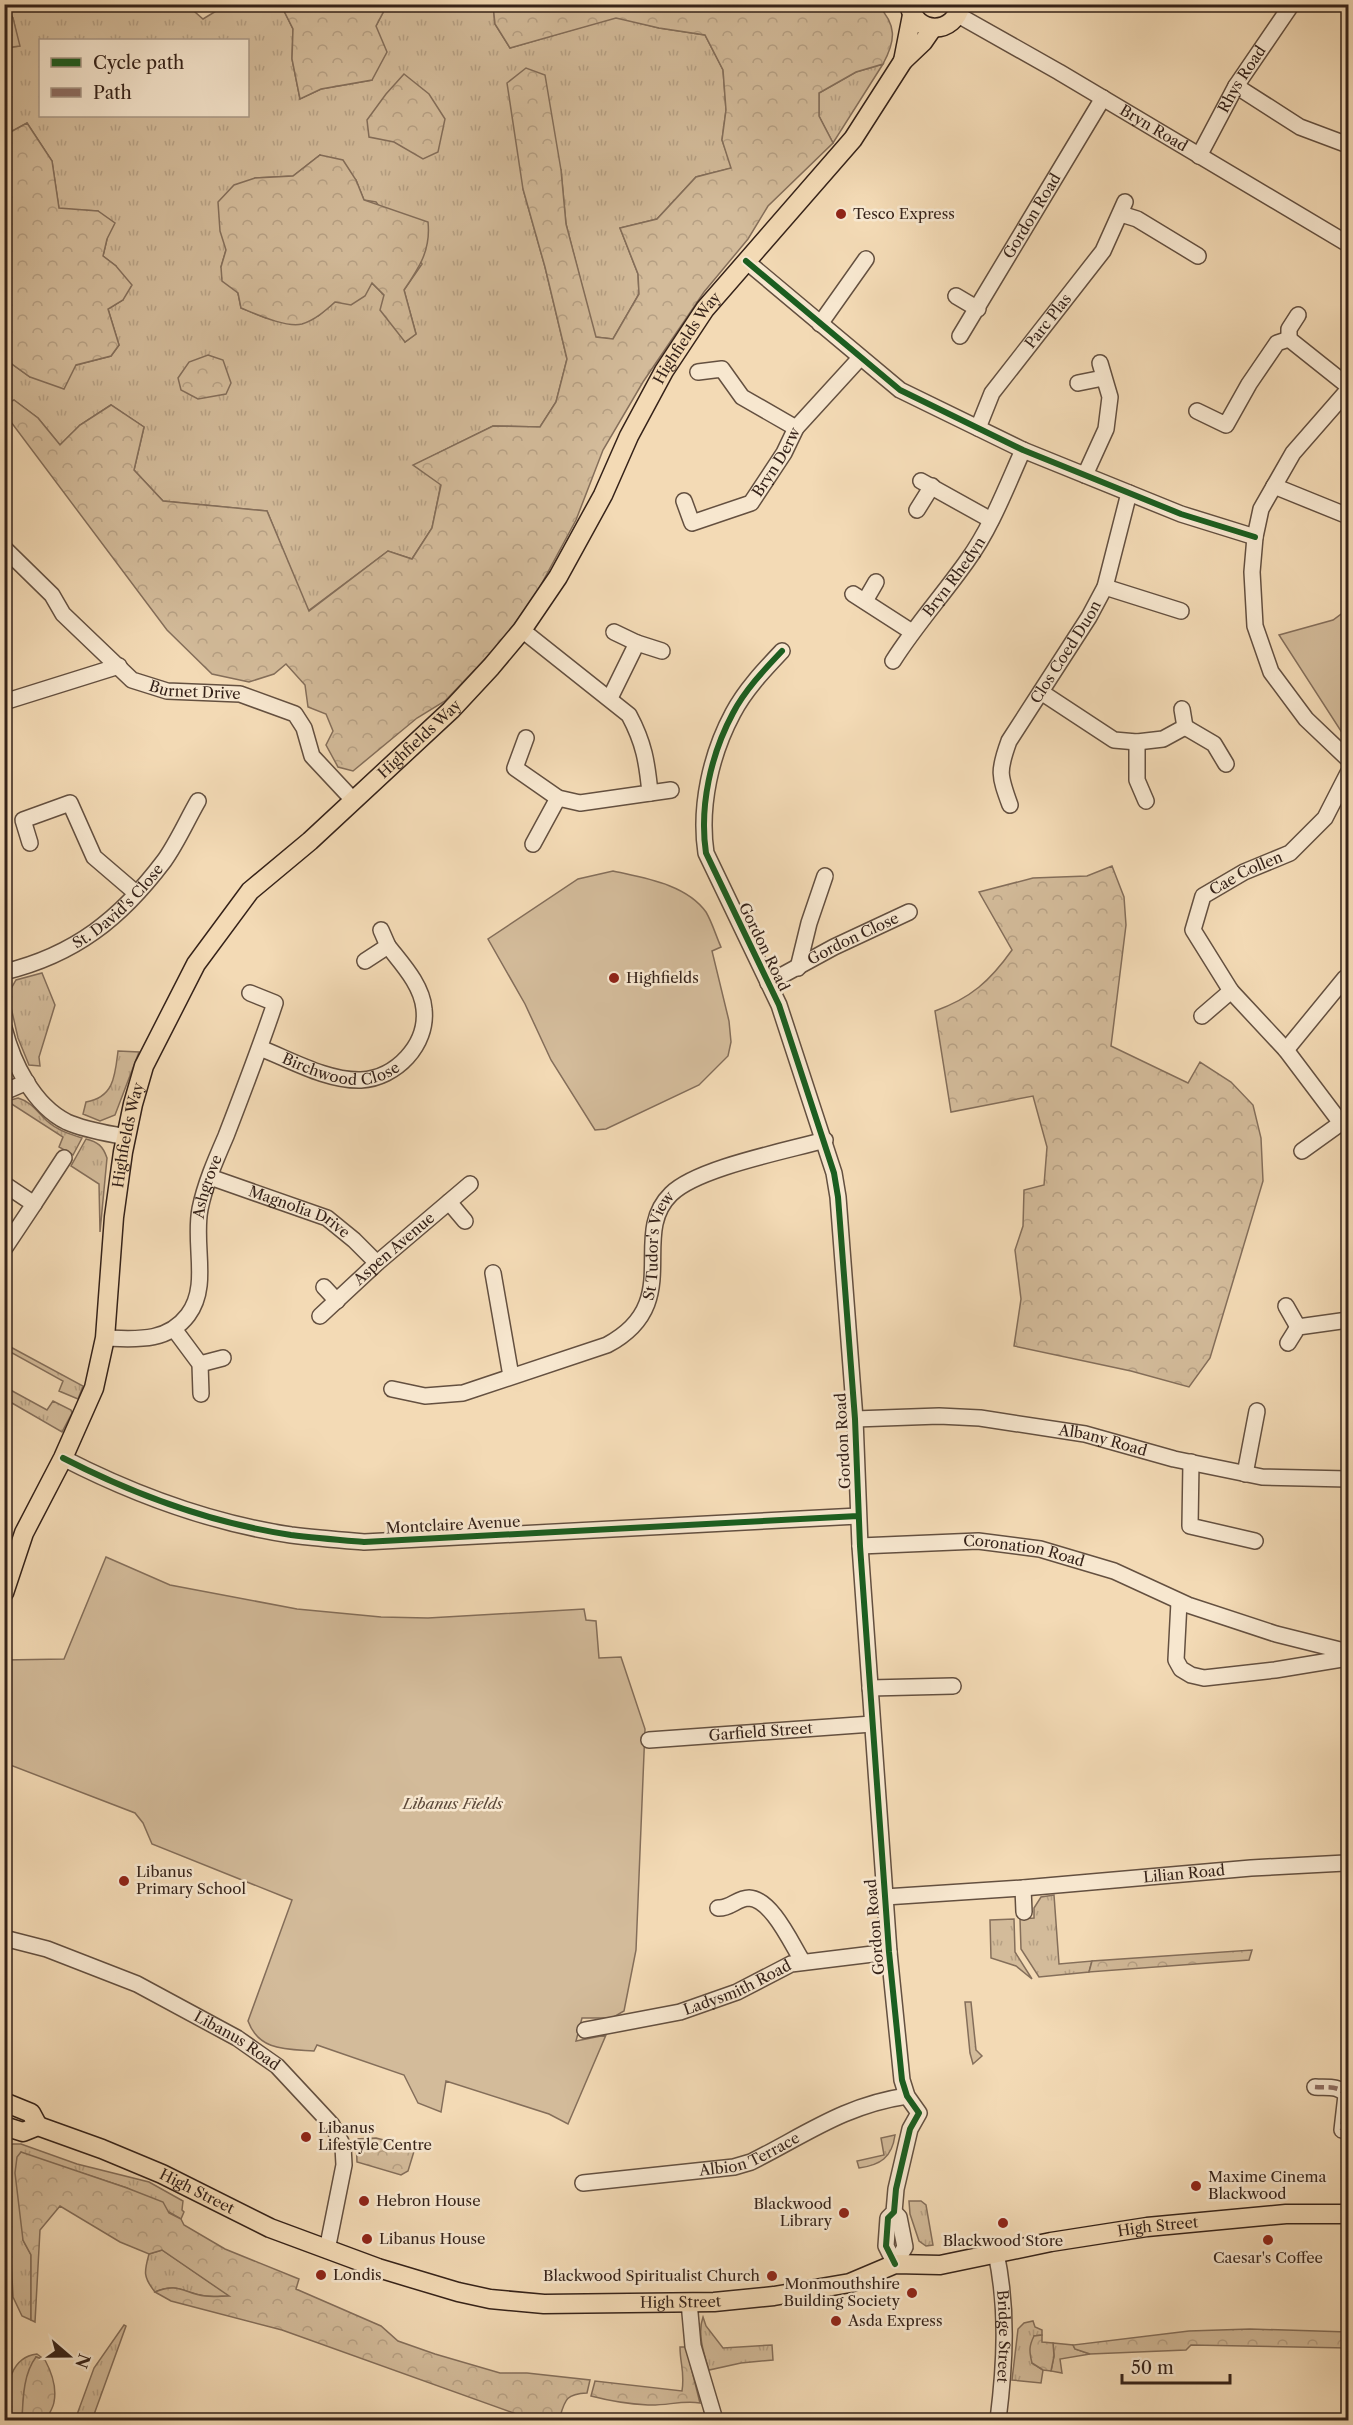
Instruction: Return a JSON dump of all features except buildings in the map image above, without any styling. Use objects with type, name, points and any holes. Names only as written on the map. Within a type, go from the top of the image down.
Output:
[{"type":"main road","points":[[910,10],[917,21],[932,29],[948,26],[959,10]]},
{"type":"main road","points":[[903,62],[910,10]]},
{"type":"main road","points":[[903,62],[923,42],[932,29]]},
{"type":"main road","name":"Highfields Way","points":[[4,1593],[24,1533],[63,1458],[94,1388],[105,1338],[114,1216],[126,1137],[144,1066],[196,964],[250,891],[354,801],[452,710],[522,630],[541,604],[576,546],[664,371],[705,309],[853,140],[903,62]]},
{"type":"main road","name":"High Street","points":[[4,2102],[31,2113],[38,2126],[162,2174],[270,2228],[327,2250],[420,2281],[490,2299],[544,2304],[689,2302],[774,2296],[821,2289],[861,2279],[895,2264],[940,2265],[1147,2227],[1275,2215],[1348,2214]]},
{"type":"main road","points":[[8,2130],[22,2132],[38,2126]]},
{"type":"street","name":"Rhys Road","points":[[1199,156],[1236,86],[1292,4]]},
{"type":"street","name":"Bryn Road","points":[[959,10],[1348,244]]},
{"type":"street","points":[[1236,86],[1300,127],[1348,145]]},
{"type":"street","name":"Gordon Road","points":[[960,336],[1103,98]]},
{"type":"street","name":"Parc Plas","points":[[978,428],[992,393],[1103,250],[1123,208],[1198,256]]},
{"type":"street","points":[[820,324],[866,259]]},
{"type":"street","points":[[746,261],[900,390],[1023,450],[1181,514],[1255,537]]},
{"type":"street","points":[[956,296],[978,309]]},
{"type":"street","points":[[1289,339],[1290,329],[1298,315]]},
{"type":"street","points":[[1289,339],[1348,388],[1293,453],[1261,509],[1255,537],[1252,572],[1255,627],[1271,672],[1306,719],[1348,759]]},
{"type":"street","points":[[1197,411],[1226,425],[1276,343],[1289,339]]},
{"type":"street","name":"Bryn Derw","points":[[684,501],[692,523],[751,503],[784,453],[796,428],[860,358]]},
{"type":"street","points":[[1085,475],[1106,429],[1110,398],[1100,363]]},
{"type":"street","points":[[698,372],[722,369],[742,397],[796,428]]},
{"type":"street","points":[[1078,383],[1103,378]]},
{"type":"street","name":"Bryn Rhedyn","points":[[893,661],[912,632],[968,560],[991,520],[1023,450]]},
{"type":"street","name":"Bryn Rhedyn","points":[[917,510],[926,484],[991,520]]},
{"type":"street","points":[[1274,486],[1348,516]]},
{"type":"street","name":"Clos Coed Duon","points":[[1010,805],[999,777],[1001,760],[1009,741],[1106,587],[1129,493]]},
{"type":"street","name":"Burnet Drive","points":[[4,548],[52,595],[63,614],[132,680],[167,691],[240,694],[295,714],[304,728],[312,756],[354,801]]},
{"type":"street","name":"Bryn Rhedyn","points":[[876,582],[859,598],[912,632]]},
{"type":"street","points":[[1106,587],[1181,611]]},
{"type":"street","points":[[522,630],[629,715],[640,734],[646,753],[650,792]]},
{"type":"street","points":[[614,632],[662,651]]},
{"type":"street","points":[[610,698],[637,643]]},
{"type":"street","name":"Gordon Road","points":[[782,651],[758,677],[734,712],[719,744],[709,782],[702,828],[705,853],[779,1005],[825,1140],[837,1197],[855,1419],[858,1516],[889,1952],[902,2080],[907,2096],[919,2113],[910,2129],[896,2189],[894,2212],[899,2217],[905,2247],[895,2264]]},
{"type":"street","points":[[4,702],[118,666]]},
{"type":"street","points":[[1041,692],[1114,740],[1137,742],[1163,738],[1185,727]]},
{"type":"street","points":[[1182,709],[1185,727]]},
{"type":"street","points":[[1185,727],[1214,744],[1226,764]]},
{"type":"street","points":[[526,738],[515,768],[558,798],[580,803],[671,790]]},
{"type":"street","points":[[1137,742],[1137,780],[1146,801]]},
{"type":"street","name":"Cae Collen","points":[[1345,1122],[1286,1050],[1231,991],[1193,930],[1203,896],[1244,872],[1290,853],[1325,818],[1348,773]]},
{"type":"street","points":[[533,844],[558,798]]},
{"type":"street","name":"St. David's Close","points":[[4,972],[24,967],[80,942],[112,919],[165,860],[198,801]]},
{"type":"street","points":[[30,843],[23,820],[70,803],[94,856],[136,893]]},
{"type":"street","name":"Gordon Close","points":[[798,968],[809,923],[825,876]]},
{"type":"street","name":"Gordon Close","points":[[768,983],[834,947],[909,912]]},
{"type":"street","name":"Birchwood Close","points":[[260,1048],[344,1079],[362,1080],[377,1077],[394,1070],[407,1058],[417,1044],[424,1026],[424,1008],[409,972],[388,946],[381,930]]},
{"type":"street","points":[[364,961],[388,946]]},
{"type":"street","points":[[1286,1050],[1345,978],[1348,981]]},
{"type":"street","points":[[1202,1016],[1231,991]]},
{"type":"street","name":"Ashgrove","points":[[174,1329],[187,1317],[199,1294],[197,1234],[200,1208],[275,1003],[250,993]]},
{"type":"street","points":[[4,1028],[8,1042],[27,1082],[45,1106],[56,1116],[87,1128],[126,1137]]},
{"type":"street","points":[[4,1092],[27,1082]]},
{"type":"street","points":[[1302,1151],[1345,1122]]},
{"type":"street","name":"St Tudor's View","points":[[392,1389],[425,1396],[463,1393],[607,1345],[624,1335],[637,1322],[651,1289],[653,1236],[659,1214],[670,1195],[703,1174],[825,1140]]},
{"type":"street","points":[[4,1249],[64,1158]]},
{"type":"street","name":"Magnolia Drive","points":[[210,1177],[327,1218],[377,1263]]},
{"type":"street","points":[[4,1184],[34,1204]]},
{"type":"street","name":"Aspen Avenue","points":[[320,1316],[377,1263],[470,1184]]},
{"type":"street","points":[[449,1202],[465,1221]]},
{"type":"street","points":[[493,1273],[511,1376]]},
{"type":"street","points":[[324,1287],[337,1301]]},
{"type":"street","points":[[1286,1306],[1298,1327]]},
{"type":"street","points":[[1288,1344],[1298,1327],[1348,1320]]},
{"type":"street","points":[[105,1338],[146,1339],[160,1336],[174,1329],[200,1364],[201,1394]]},
{"type":"street","points":[[200,1364],[223,1358]]},
{"type":"street","points":[[1245,1473],[1257,1411]]},
{"type":"street","name":"Albany Road","points":[[855,1419],[939,1416],[980,1418],[1085,1434],[1191,1462],[1262,1477],[1348,1479]]},
{"type":"street","name":"Montclaire Avenue","points":[[63,1458],[109,1482],[197,1514],[292,1535],[364,1542],[858,1516]]},
{"type":"street","points":[[1191,1462],[1190,1526],[1255,1541]]},
{"type":"street","name":"Coronation Road","points":[[860,1546],[978,1541],[1040,1548],[1114,1571],[1179,1602],[1276,1634],[1348,1652]]},
{"type":"street","points":[[1179,1602],[1176,1660],[1181,1669],[1191,1675],[1204,1678],[1252,1673],[1348,1658]]},
{"type":"street","points":[[870,1688],[953,1686]]},
{"type":"street","name":"Garfield Street","points":[[649,1740],[872,1724]]},
{"type":"street","name":"Lilian Road","points":[[885,1897],[1023,1888],[1251,1868],[1345,1863]]},
{"type":"street","points":[[1023,1888],[1024,1912]]},
{"type":"street","points":[[718,1908],[725,1909],[740,1899],[750,1898],[760,1901],[769,1908],[803,1962]]},
{"type":"street","name":"Libanus Road","points":[[4,1938],[47,1949],[137,1984],[237,2037],[277,2066],[332,2125],[343,2146],[344,2165],[327,2250]]},
{"type":"street","name":"Ladysmith Road","points":[[585,2030],[680,2012],[736,1992],[791,1964],[889,1952]]},
{"type":"street","points":[[1315,2087],[1336,2088],[1342,2090],[1346,2095],[1342,2130]]},
{"type":"street","name":"Albion Terrace","points":[[583,2183],[734,2167],[751,2162],[847,2110],[885,2099],[907,2096]]},
{"type":"street","name":"Bridge Street","points":[[996,2253],[1003,2296],[1005,2345],[998,2421]]},
{"type":"street","points":[[689,2302],[693,2346],[715,2421]]},
{"type":"green space","points":[[877,4],[888,19],[892,33],[890,47],[883,64],[856,72],[819,93],[819,116],[833,143],[768,206],[748,239],[704,292],[643,382],[603,450],[576,520],[536,594],[503,640],[445,701],[417,718],[353,771],[338,767],[326,745],[333,731],[326,714],[308,707],[305,685],[286,664],[274,674],[249,682],[212,674],[167,630],[5,414],[5,404],[14,400],[38,418],[60,445],[80,425],[111,405],[144,427],[134,470],[163,501],[267,511],[309,611],[388,551],[412,559],[432,528],[441,485],[413,465],[493,426],[540,427],[556,402],[567,359],[523,189],[507,83],[526,68],[545,75],[561,170],[566,224],[596,337],[613,339],[639,294],[638,274],[620,228],[657,219],[696,177],[731,168],[722,140],[726,110],[723,70],[705,35],[616,18],[510,48],[495,24],[493,5]]},
{"type":"green space","points":[[5,5],[187,5],[203,19],[226,5],[281,5],[293,29],[292,59],[300,99],[321,89],[372,80],[376,26],[387,5],[493,5],[495,24],[510,48],[616,17],[659,28],[705,35],[723,70],[726,110],[722,140],[732,168],[696,177],[657,219],[620,228],[638,274],[639,294],[613,339],[595,337],[566,224],[561,170],[523,189],[567,359],[556,402],[540,427],[493,426],[414,465],[441,484],[432,528],[412,559],[388,551],[308,611],[267,511],[163,501],[134,470],[144,427],[111,405],[80,425],[60,445],[38,418],[14,400],[5,404],[5,359],[30,377],[111,356],[119,345],[108,309],[123,300],[116,266],[103,256],[107,239],[98,211],[59,209],[52,161],[27,123],[5,135],[4,48],[19,46],[13,18]],"holes":[[[320,155],[356,180],[364,200],[376,202],[422,264],[404,290],[416,334],[405,342],[384,295],[372,283],[335,302],[318,316],[266,318],[241,308],[238,293],[221,267],[255,178],[293,176]]]},
{"type":"green space","points":[[281,5],[387,5],[376,26],[387,52],[372,80],[321,89],[300,99],[292,59],[293,29]]},
{"type":"green space","points":[[4,7],[13,18],[20,46],[5,48]]},
{"type":"green space","points":[[883,64],[833,143],[819,116],[819,93],[856,72]]},
{"type":"green space","points":[[404,74],[429,94],[445,119],[438,152],[423,159],[394,142],[369,137],[367,120]]},
{"type":"green space","points":[[27,123],[52,161],[59,208],[98,211],[115,223],[107,239],[103,256],[116,266],[132,285],[123,300],[108,309],[119,345],[111,356],[76,365],[64,389],[30,377],[5,359],[4,146],[9,143],[5,135]]},
{"type":"green space","points":[[320,155],[343,160],[356,180],[364,200],[428,222],[426,250],[404,290],[416,334],[405,342],[380,310],[384,295],[372,283],[365,296],[351,305],[335,302],[311,320],[295,325],[271,320],[241,308],[238,293],[222,281],[221,267],[226,250],[220,231],[218,202],[234,185],[255,178],[293,176]]},
{"type":"green space","points":[[208,355],[223,360],[231,383],[226,394],[198,399],[181,390],[178,378],[189,362]]},
{"type":"green space","points":[[1348,609],[1348,742],[1279,635],[1333,620]]},
{"type":"green space","points":[[1112,866],[1124,897],[1126,925],[1111,1046],[1188,1083],[1200,1062],[1231,1082],[1253,1105],[1261,1138],[1263,1181],[1210,1358],[1189,1387],[1131,1371],[1014,1346],[1021,1299],[1015,1250],[1023,1226],[1024,1190],[1044,1185],[1047,1147],[1033,1096],[951,1112],[935,1011],[959,1000],[979,987],[996,971],[1012,950],[979,892],[1033,878],[1087,876]]},
{"type":"green space","name":"Highfields","points":[[613,871],[676,889],[698,902],[706,912],[721,947],[712,951],[729,1021],[731,1042],[728,1056],[699,1085],[606,1129],[595,1130],[551,1060],[525,1004],[488,939],[578,879]]},
{"type":"green space","points":[[42,973],[55,1005],[39,1057],[40,1066],[29,1065],[18,1038],[8,994],[16,980]]},
{"type":"green space","points":[[118,1051],[139,1052],[115,1115],[100,1121],[83,1114],[86,1102],[108,1090],[114,1077]]},
{"type":"green space","points":[[18,1098],[31,1105],[55,1127],[82,1138],[73,1155],[59,1147],[63,1137],[7,1101]]},
{"type":"green space","points":[[86,1139],[100,1145],[107,1158],[100,1232],[99,1184],[71,1166]]},
{"type":"green space","points":[[5,1344],[83,1386],[78,1399],[59,1391],[63,1381],[7,1350],[5,1355]]},
{"type":"green space","points":[[5,1387],[47,1410],[53,1401],[71,1410],[72,1413],[62,1432],[5,1399]]},
{"type":"green space","name":"Libanus Fields","points":[[106,1557],[170,1585],[297,1609],[381,1617],[428,1618],[584,1609],[586,1620],[596,1621],[599,1658],[621,1657],[645,1729],[636,1950],[624,2011],[612,2018],[582,2018],[576,2041],[606,2035],[568,2124],[549,2114],[446,2081],[441,2112],[418,2103],[404,2075],[317,2045],[314,2051],[284,2049],[266,2043],[253,2031],[248,2021],[292,1900],[152,1844],[143,1823],[135,1813],[5,1763],[4,1660],[64,1659]]},
{"type":"green space","points":[[1054,1895],[1059,1964],[1092,1961],[1089,1972],[1039,1977],[1021,1949],[1020,1919],[1034,1918],[1034,1908],[1041,1897]]},
{"type":"green space","points":[[1014,1919],[1015,1952],[1032,1979],[1016,1966],[991,1958],[990,1920]]},
{"type":"green space","points":[[1252,1950],[1249,1960],[1089,1972],[1092,1961]]},
{"type":"green space","points":[[965,2002],[971,2002],[976,2050],[982,2056],[973,2064],[970,2053]]},
{"type":"green space","points":[[895,2135],[891,2149],[884,2159],[873,2165],[859,2168],[857,2161],[884,2155],[881,2138]]},
{"type":"green space","points":[[376,2138],[415,2148],[408,2171],[401,2175],[357,2162],[356,2139]]},
{"type":"green space","points":[[21,2144],[77,2164],[149,2182],[183,2201],[182,2210],[184,2212],[181,2219],[127,2188],[21,2153],[23,2240],[31,2255],[31,2320],[22,2316],[13,2297],[4,2201],[4,2147]]},
{"type":"green space","points":[[21,2152],[163,2202],[169,2213],[181,2219],[184,2225],[225,2249],[299,2279],[296,2289],[381,2326],[398,2341],[500,2373],[527,2373],[590,2380],[587,2393],[574,2395],[567,2399],[559,2420],[533,2420],[282,2330],[171,2301],[155,2292],[175,2288],[198,2295],[229,2296],[162,2250],[149,2254],[120,2242],[60,2206],[40,2230],[35,2322],[31,2320],[31,2255],[23,2240],[15,2173],[17,2157]]},
{"type":"green space","points":[[909,2201],[921,2201],[926,2205],[933,2245],[926,2246],[919,2241],[910,2214]]},
{"type":"green space","points":[[162,2250],[230,2296],[198,2295],[175,2288],[155,2292],[148,2282],[146,2265],[149,2254]]},
{"type":"green space","points":[[703,2317],[706,2326],[723,2348],[772,2345],[773,2360],[741,2363],[709,2370],[701,2337]]},
{"type":"green space","points":[[1033,2321],[1035,2327],[1042,2330],[1042,2335],[1034,2336],[1032,2363],[1043,2370],[1041,2383],[1012,2380],[1018,2329],[1024,2323]]},
{"type":"green space","points":[[124,2325],[126,2326],[92,2420],[75,2420],[94,2368]]},
{"type":"green space","points":[[1250,2329],[1348,2332],[1348,2348],[1191,2345],[1186,2350],[1090,2354],[1075,2349],[1073,2345],[1189,2331]]},
{"type":"green space","points":[[1042,2335],[1042,2342],[1053,2343],[1054,2356],[1051,2371],[1043,2370],[1032,2363],[1031,2343],[1034,2336]]},
{"type":"green space","points":[[1053,2343],[1073,2345],[1075,2349],[1090,2354],[1060,2359],[1062,2373],[1051,2371],[1054,2356]]},
{"type":"green space","points":[[680,2347],[686,2347],[700,2403],[648,2405],[591,2396],[595,2381],[682,2391]]},
{"type":"green space","points":[[37,2354],[45,2360],[36,2357],[24,2392],[22,2420],[5,2420],[8,2389],[14,2370],[19,2362]]},
{"type":"green space","points":[[36,2357],[45,2360],[52,2375],[55,2391],[53,2405],[47,2420],[22,2420],[26,2379]]},
{"type":"marked path","points":[[1315,2087],[1336,2088],[1346,2095],[1342,2130]]},
{"type":"cycle path","points":[[746,261],[900,390],[1023,450],[1181,514],[1255,537]]},
{"type":"cycle path","points":[[782,651],[743,696],[725,729],[709,781],[704,835],[706,853],[779,1005],[834,1173],[838,1197],[855,1419],[860,1546],[889,1952],[902,2080],[907,2096],[919,2113],[910,2129],[896,2189],[894,2212],[888,2218],[886,2246],[895,2264]]},
{"type":"cycle path","points":[[63,1458],[118,1484],[203,1515],[261,1530],[364,1542],[858,1516]]},
{"type":"place","name":"Tesco Express","points":[[841,214]]},
{"type":"place","name":"Highfields","points":[[614,978]]},
{"type":"place","name":"Libanus Primary School","points":[[124,1881]]},
{"type":"place","name":"Libanus Lifestyle Centre","points":[[306,2137]]},
{"type":"place","name":"Maxime Cinema Blackwood","points":[[1196,2186]]},
{"type":"place","name":"Hebron House","points":[[364,2201]]},
{"type":"place","name":"Blackwood Library","points":[[844,2213]]},
{"type":"place","name":"Blackwood Store","points":[[1003,2223]]},
{"type":"place","name":"Libanus House","points":[[367,2239]]},
{"type":"place","name":"Caesar's Coffee","points":[[1268,2240]]},
{"type":"place","name":"Londis","points":[[321,2275]]},
{"type":"place","name":"Blackwood Spiritualist Church","points":[[772,2276]]},
{"type":"place","name":"Monmouthshire Building Society","points":[[912,2293]]},
{"type":"place","name":"Asda Express","points":[[836,2321]]}]
